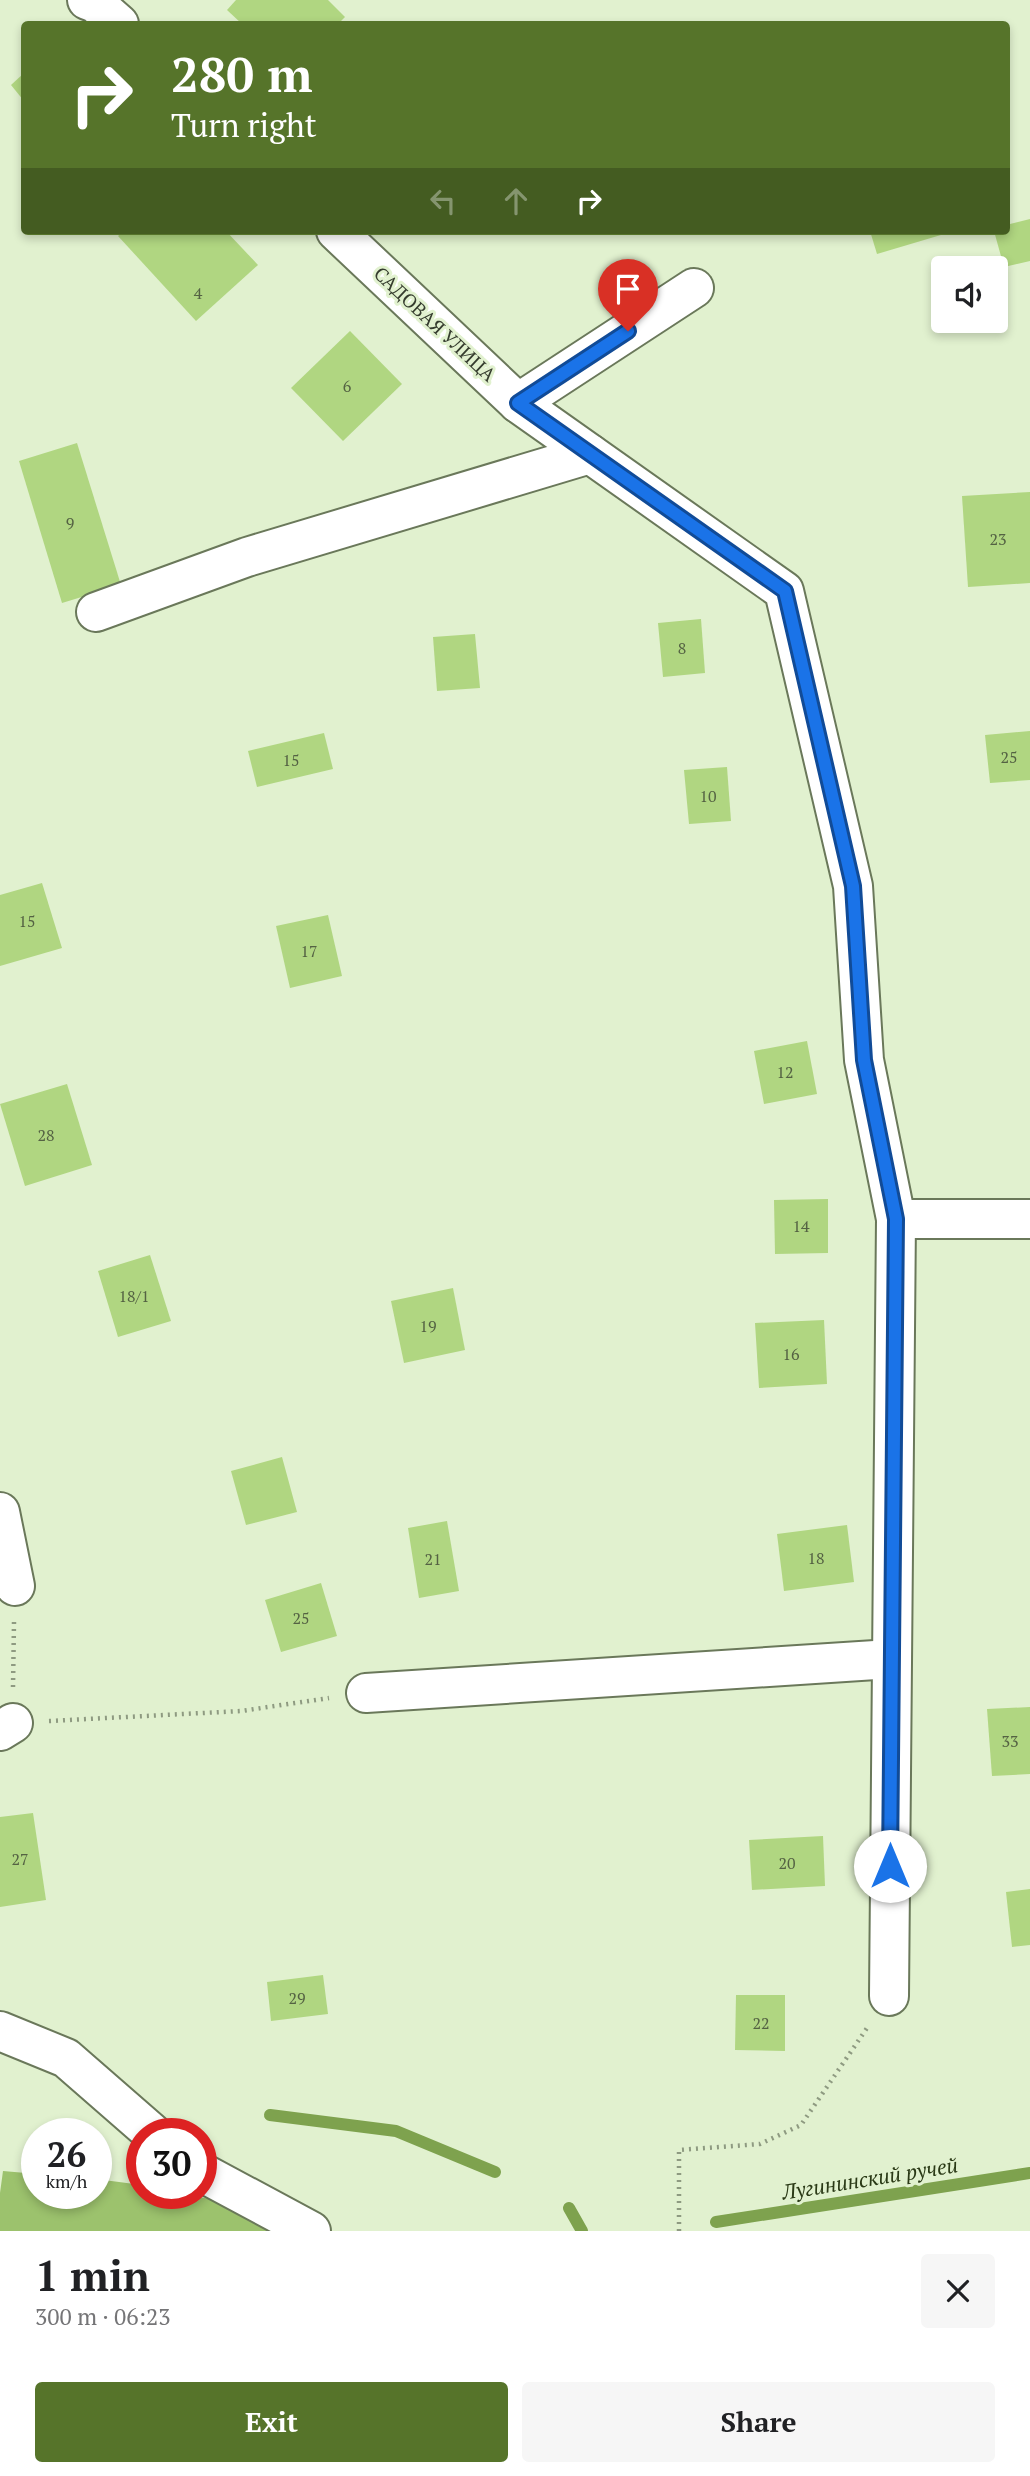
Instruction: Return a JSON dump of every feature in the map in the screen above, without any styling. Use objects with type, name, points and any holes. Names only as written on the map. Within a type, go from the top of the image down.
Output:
[{"type":"street","points":[[86,0],[95,2],[116,21]]},
{"type":"street","name":"САДОВАЯ УЛИЦА","points":[[340,235],[518,403],[785,591],[853,886],[864,1060],[896,1219],[889,1996]]},
{"type":"street","points":[[518,403],[694,288]]},
{"type":"street","points":[[96,612],[247,557],[590,454]]},
{"type":"street","points":[[896,1219],[1030,1219]]},
{"type":"street","points":[[0,1512],[15,1586]]},
{"type":"street","points":[[366,1693],[891,1659]]},
{"type":"street","points":[[0,2031],[66,2058],[135,2118]]},
{"type":"street","points":[[217,2181],[311,2231]]},
{"type":"path","points":[[15,1586],[6,1727],[241,1711],[366,1693]]},
{"type":"path","points":[[679,2231],[679,2150],[761,2144],[801,2125],[889,1996]]},
{"type":"green space","points":[[3,2171],[21,2173],[21,2209],[112,2209],[112,2181],[126,2183],[126,2209],[217,2209],[217,2200],[277,2212],[297,2231],[0,2231]]},
{"type":"building","points":[[236,0],[328,0],[345,17],[341,21],[239,21],[227,10]]},
{"type":"building","points":[[21,76],[21,97],[11,85]]},
{"type":"building","points":[[1030,219],[1030,261],[1008,266],[1008,256],[1001,256],[995,235],[1010,235],[1010,224]]},
{"type":"building","points":[[230,235],[258,265],[196,321],[118,236]]},
{"type":"building","points":[[871,235],[941,235],[877,254]]},
{"type":"building","points":[[350,331],[402,384],[343,441],[291,388]]},
{"type":"building","points":[[77,443],[121,585],[62,603],[19,461]]},
{"type":"building","points":[[1030,492],[1030,583],[968,587],[962,496]]},
{"type":"building","points":[[701,619],[705,673],[663,677],[658,623]]},
{"type":"building","points":[[475,634],[480,688],[437,691],[433,637]]},
{"type":"building","points":[[1030,731],[1030,780],[990,783],[985,735]]},
{"type":"building","points":[[324,733],[333,769],[257,787],[248,751]]},
{"type":"building","points":[[727,767],[731,821],[689,824],[684,770]]},
{"type":"building","points":[[42,883],[62,948],[0,966],[0,895]]},
{"type":"building","points":[[328,915],[342,976],[290,988],[276,926]]},
{"type":"building","points":[[807,1041],[817,1094],[764,1104],[754,1051]]},
{"type":"building","points":[[67,1084],[92,1165],[25,1186],[0,1104]]},
{"type":"building","points":[[828,1199],[828,1253],[775,1254],[774,1200]]},
{"type":"building","points":[[150,1255],[171,1321],[118,1337],[98,1271]]},
{"type":"building","points":[[453,1288],[465,1350],[404,1363],[391,1301]]},
{"type":"building","points":[[824,1320],[827,1384],[759,1388],[755,1323]]},
{"type":"building","points":[[282,1457],[297,1512],[246,1525],[231,1471]]},
{"type":"building","points":[[447,1521],[459,1591],[419,1598],[408,1528]]},
{"type":"building","points":[[847,1525],[854,1582],[784,1591],[777,1534]]},
{"type":"building","points":[[321,1583],[337,1636],[281,1652],[265,1600]]},
{"type":"building","points":[[1030,1707],[1030,1774],[992,1776],[987,1709]]},
{"type":"building","points":[[33,1813],[46,1900],[0,1907],[0,1817]]},
{"type":"building","points":[[823,1836],[825,1886],[752,1890],[749,1840]]},
{"type":"building","points":[[1030,1889],[1030,1945],[1012,1947],[1006,1892]]},
{"type":"building","points":[[323,1975],[328,2014],[271,2021],[267,1982]]},
{"type":"building","points":[[736,1995],[785,1995],[785,2051],[735,2050]]},
{"type":"waterway","name":"Лугининский ручей","points":[[270,2115],[396,2131],[495,2172]]},
{"type":"waterway","name":"Лугининский ручей","points":[[716,2222],[1030,2173]]},
{"type":"waterway","name":"Лугининский ручей","points":[[569,2208],[582,2231]]},
{"type":"route","points":[[628,331],[518,403],[785,591],[853,886],[864,1060],[896,1219],[890,1866]]}]
